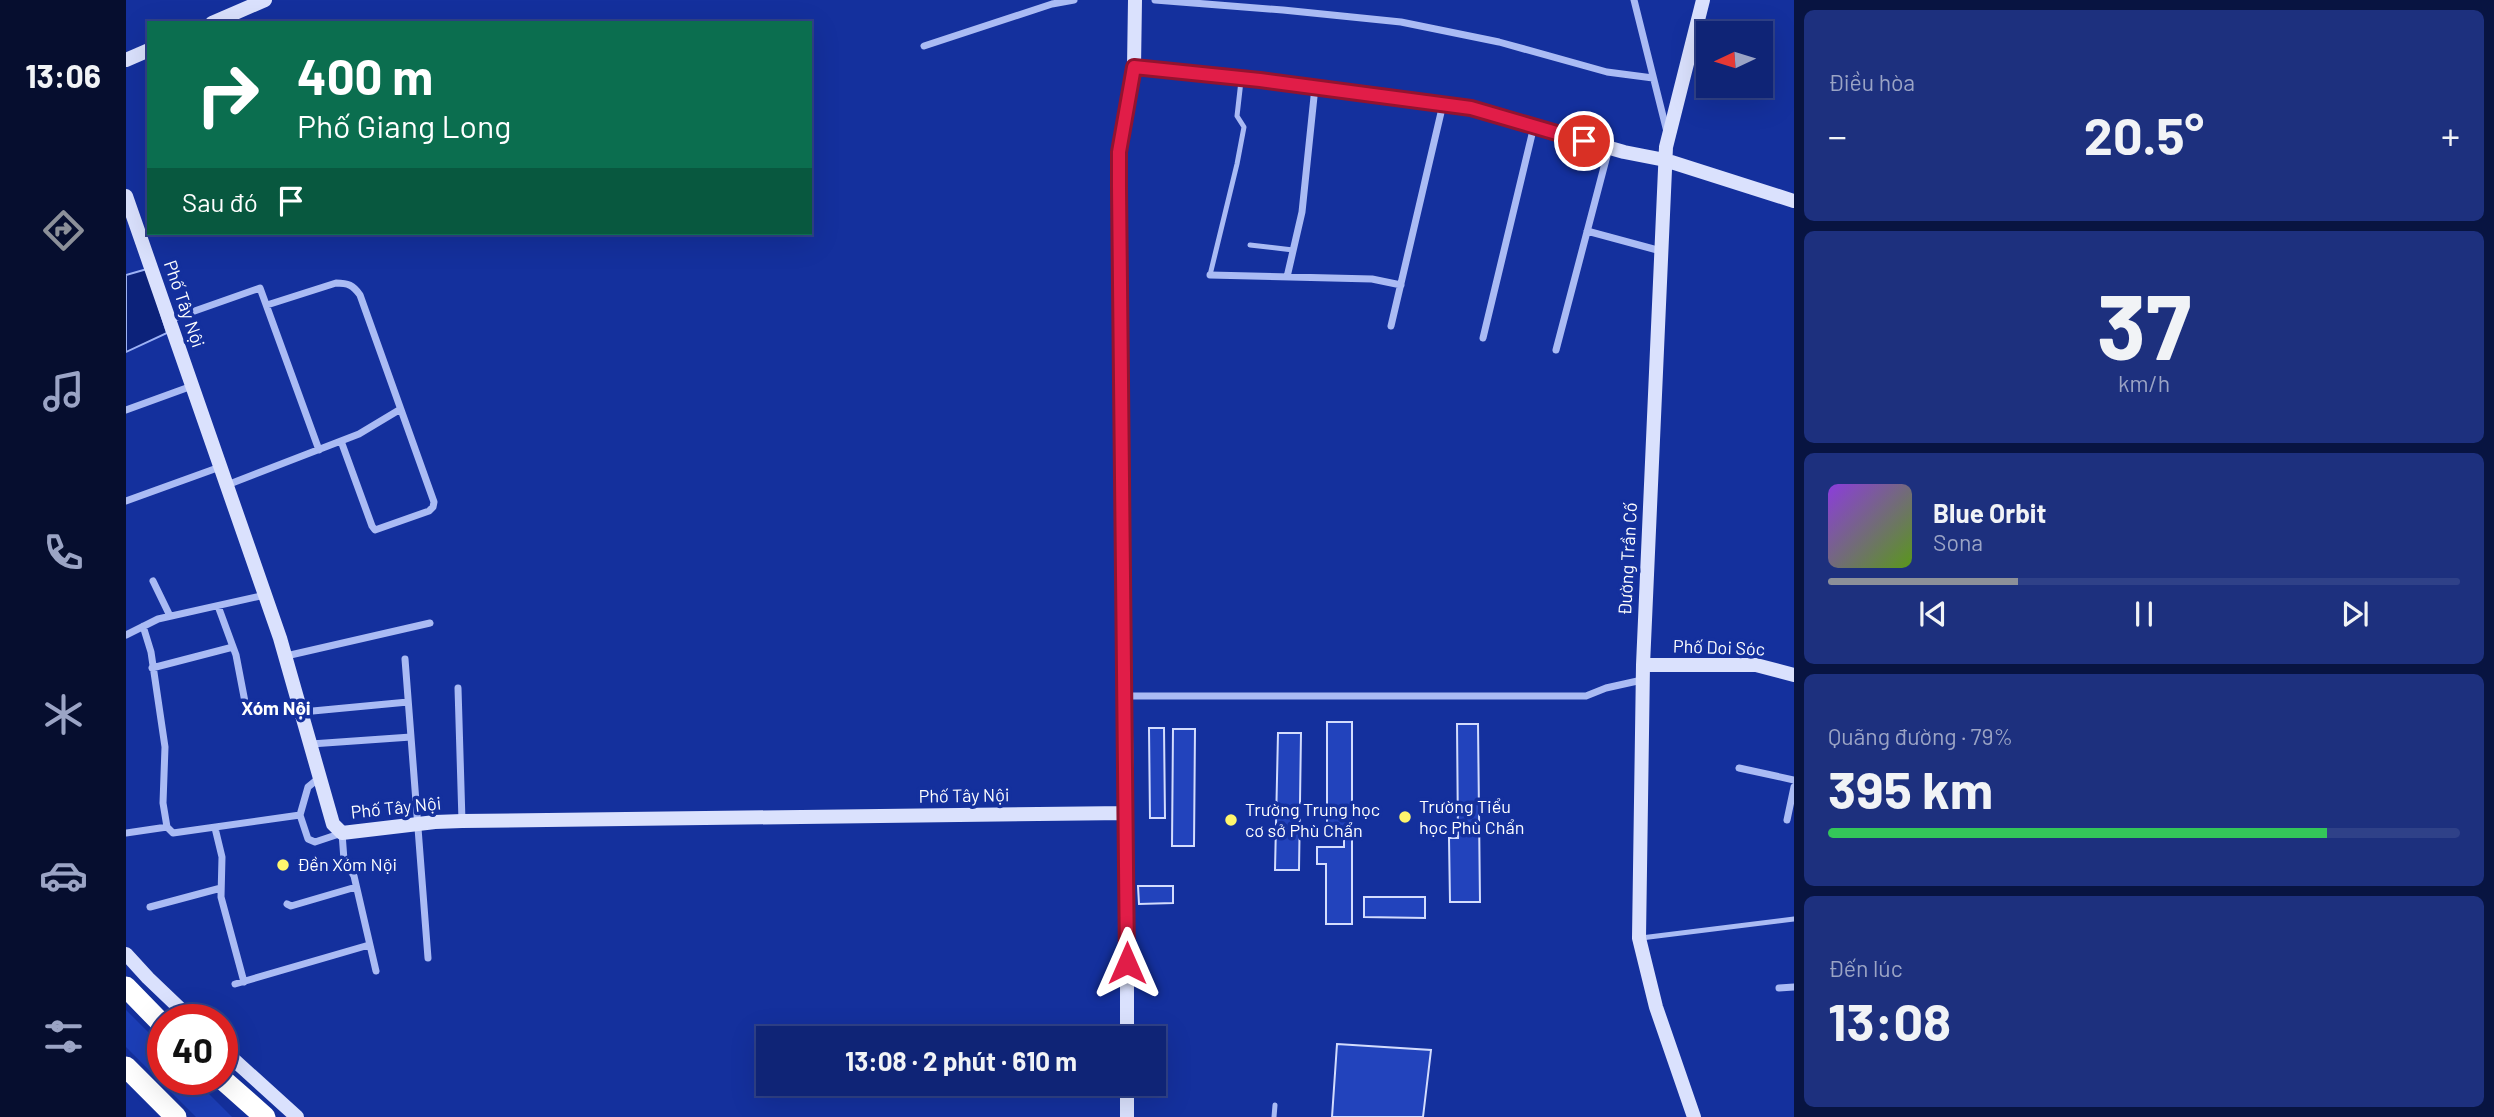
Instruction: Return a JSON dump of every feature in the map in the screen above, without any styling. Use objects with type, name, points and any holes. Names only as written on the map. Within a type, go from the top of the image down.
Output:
[{"type":"highway","points":[[126,987],[147,1009]]},
{"type":"highway","points":[[126,1067],[176,1117]]},
{"type":"highway","points":[[238,1094],[265,1117]]},
{"type":"highway","points":[[235,1095],[256,1117]]},
{"type":"street","points":[[217,21],[265,0]]},
{"type":"street","points":[[924,47],[1052,4],[1074,0]]},
{"type":"street","points":[[1127,1026],[1119,152],[1134,67],[1135,0]]},
{"type":"street","points":[[1155,0],[1283,9],[1401,22],[1499,42],[1607,72],[1653,78]]},
{"type":"street","points":[[1634,0],[1669,136]]},
{"type":"street","name":"Đường Trần Cố","points":[[1694,1117],[1656,1007],[1639,939],[1642,672],[1665,160],[1703,0]]},
{"type":"street","points":[[126,60],[147,51]]},
{"type":"street","points":[[1134,67],[1471,108],[1609,148],[1665,160],[1794,201]]},
{"type":"street","points":[[1287,276],[1301,212],[1315,87]]},
{"type":"street","points":[[1391,326],[1443,104]]},
{"type":"street","points":[[1483,338],[1534,126]]},
{"type":"street","points":[[1556,350],[1609,148]]},
{"type":"street","name":"Phố Tây Nội","points":[[126,196],[286,656],[333,824],[342,832],[462,821],[1127,813]]},
{"type":"street","points":[[1587,231],[1662,251]]},
{"type":"street","points":[[1210,275],[1372,279],[1401,285]]},
{"type":"street","points":[[267,305],[336,283],[346,283],[355,288],[360,295],[434,502],[433,507],[429,511],[375,530],[341,441]]},
{"type":"street","points":[[169,320],[260,288],[319,450]]},
{"type":"street","points":[[126,410],[192,386]]},
{"type":"street","points":[[227,485],[359,434],[399,410]]},
{"type":"street","points":[[126,501],[221,467]]},
{"type":"street","points":[[153,581],[170,617]]},
{"type":"street","points":[[126,635],[158,619],[265,595]]},
{"type":"street","points":[[218,606],[233,647],[244,702]]},
{"type":"street","points":[[286,656],[430,623]]},
{"type":"street","points":[[143,626],[159,696],[165,747],[163,803],[167,827],[173,833],[300,815]]},
{"type":"street","points":[[152,668],[233,647]]},
{"type":"street","points":[[405,659],[428,958]]},
{"type":"street","name":"Phố Doi Sóc","points":[[1642,672],[1756,665],[1794,675]]},
{"type":"street","points":[[1125,696],[1586,696],[1642,672]]},
{"type":"street","points":[[458,688],[462,821]]},
{"type":"street","points":[[302,712],[408,702]]},
{"type":"street","points":[[311,744],[411,737]]},
{"type":"street","points":[[1739,768],[1794,780]]},
{"type":"street","points":[[320,778],[308,787],[300,815],[308,839],[314,842],[342,832],[344,860],[354,876],[376,971]]},
{"type":"street","points":[[1787,820],[1794,787]]},
{"type":"street","points":[[126,833],[167,827]]},
{"type":"street","points":[[215,828],[222,857],[221,897],[239,983],[369,945]]},
{"type":"street","points":[[287,904],[291,906],[356,887]]},
{"type":"street","points":[[150,907],[221,888]]},
{"type":"street","points":[[126,954],[176,1004]]},
{"type":"street","points":[[1779,988],[1794,987]]},
{"type":"street","points":[[238,1064],[297,1117]]},
{"type":"street","points":[[1127,1096],[1127,1117]]},
{"type":"lane","points":[[1210,275],[1244,127],[1237,116],[1242,79]]},
{"type":"lane","points":[[1250,245],[1293,250]]},
{"type":"lane","points":[[1639,939],[1794,919]]},
{"type":"lane","points":[[1274,1117],[1275,1105]]},
{"type":"shaded area","points":[[147,269],[167,333],[126,352],[126,275]]},
{"type":"shaded area","points":[[126,1010],[147,1031],[147,1068],[126,1047]]},
{"type":"shaded area","points":[[174,1095],[210,1095],[232,1117],[196,1117]]},
{"type":"building","points":[[1327,722],[1352,722],[1352,924],[1326,924],[1326,864],[1317,864],[1317,847],[1344,847],[1344,837],[1327,837]]},
{"type":"building","points":[[1457,724],[1478,724],[1480,902],[1450,902],[1449,838],[1458,838]]},
{"type":"building","points":[[1149,728],[1164,728],[1165,818],[1150,818]]},
{"type":"building","points":[[1173,729],[1195,729],[1194,846],[1172,846]]},
{"type":"building","points":[[1278,733],[1301,733],[1299,870],[1275,870]]},
{"type":"building","points":[[1138,886],[1173,886],[1173,903],[1139,904]]},
{"type":"building","points":[[1364,897],[1425,897],[1425,918],[1364,917]]},
{"type":"building","points":[[1337,1044],[1431,1050],[1423,1117],[1332,1117]]},
{"type":"place","name":"Trường Tiểu học Phù Chẩn","points":[[1405,817]]},
{"type":"place","name":"Trường Trung học cơ sở Phù Chẩn","points":[[1231,820]]},
{"type":"place","name":"Đền Xóm Nội","points":[[283,865]]},
{"type":"district","name":"Xóm Nội","points":[[276,708]]},
{"type":"route","points":[[1127,963],[1119,152],[1134,67],[1400,97],[1471,108],[1584,141]]}]
